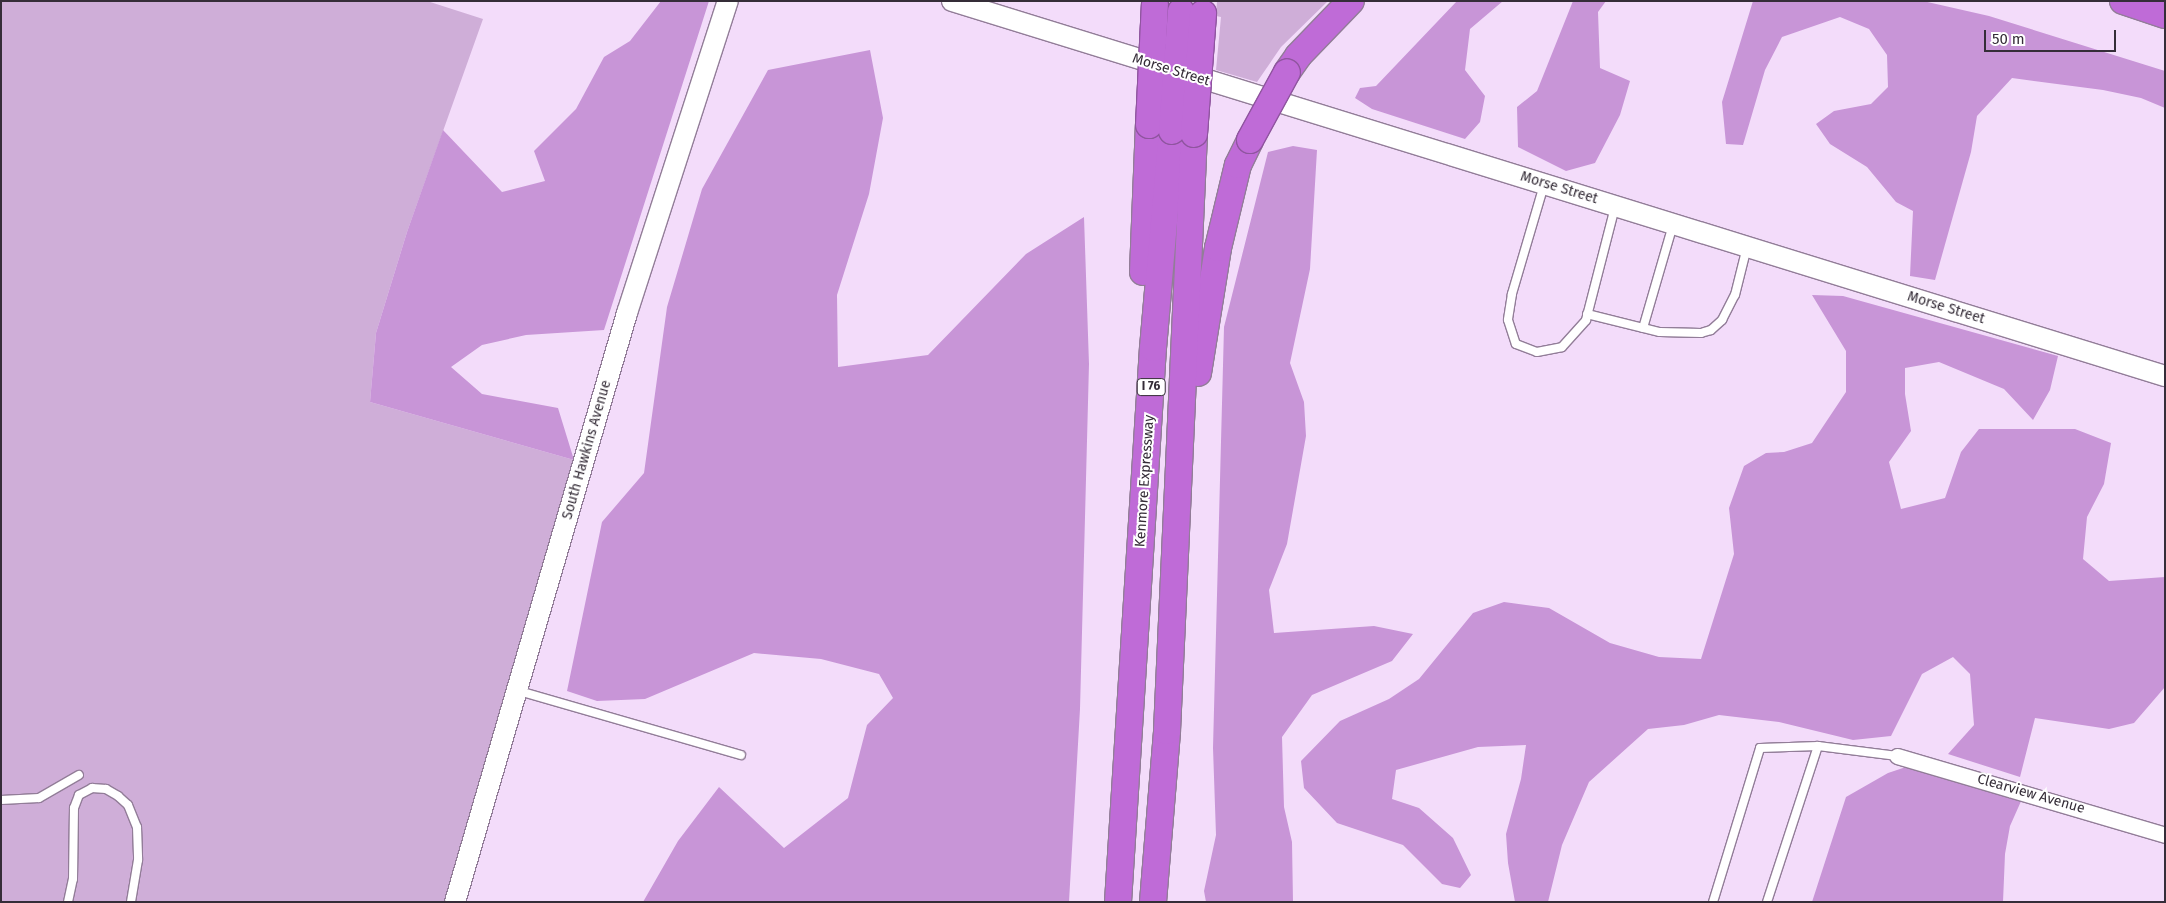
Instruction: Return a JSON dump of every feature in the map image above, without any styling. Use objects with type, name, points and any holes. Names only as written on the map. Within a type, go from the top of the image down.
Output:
[{"type":"highway","points":[[1177,499],[1218,248],[1238,165],[1287,72],[1304,49],[1351,1]]},
{"type":"highway","points":[[2123,1],[2165,16]]},
{"type":"highway","points":[[1153,902],[1167,731],[1177,499],[1172,130],[1155,2]]},
{"type":"highway","points":[[1118,902],[1134,643],[1137,425],[1172,130],[1192,7]]},
{"type":"street","name":"South Hawkins Avenue","points":[[455,902],[519,691],[627,313],[728,1]]},
{"type":"street","name":"Morse Street","points":[[952,1],[2165,376]]},
{"type":"street","name":"Clearview Avenue","points":[[1897,756],[2165,835]]},
{"type":"lane","points":[[1545,183],[1512,294],[1508,320],[1516,344],[1537,352],[1562,347],[1588,314],[1616,205]]},
{"type":"lane","points":[[1643,328],[1674,223]]},
{"type":"lane","points":[[1588,314],[1643,328],[1685,334],[1711,330],[1722,320],[1735,295],[1747,246]]},
{"type":"lane","points":[[519,691],[741,755]]},
{"type":"lane","points":[[1712,902],[1760,748],[1818,746],[1897,756]]},
{"type":"lane","points":[[1767,902],[1818,746]]},
{"type":"lane","points":[[1,800],[39,798],[79,775]]},
{"type":"lane","points":[[68,902],[73,879],[74,808],[79,795],[92,788],[106,789],[118,796],[128,805],[137,827],[138,860],[131,902]]},
{"type":"shaded area","points":[[1,1],[427,1],[483,19],[407,232],[376,333],[370,402],[574,460],[444,902],[1,902]]},
{"type":"shaded area","points":[[661,1],[709,1],[604,330],[526,335],[482,345],[451,367],[482,394],[558,408],[574,460],[370,402],[376,333],[407,232],[443,130],[502,192],[545,181],[534,151],[576,109],[604,57],[630,41]]},
{"type":"shaded area","points":[[1217,1],[1328,1],[1281,47],[1257,82],[1216,70],[1221,17],[1216,16]]},
{"type":"shaded area","points":[[1457,1],[1503,1],[1470,29],[1465,70],[1485,96],[1480,122],[1465,139],[1372,109],[1355,98],[1360,88],[1376,86]]},
{"type":"shaded area","points":[[1573,1],[1606,1],[1598,12],[1600,68],[1630,81],[1620,115],[1595,163],[1566,171],[1518,147],[1517,107],[1537,91]]},
{"type":"shaded area","points":[[1753,1],[1923,1],[1989,16],[2165,71],[2165,108],[2141,98],[2103,90],[2012,78],[1977,116],[1971,152],[1935,280],[1910,276],[1913,211],[1896,202],[1867,167],[1830,144],[1816,124],[1834,111],[1871,104],[1888,87],[1887,55],[1869,29],[1840,17],[1782,37],[1765,70],[1743,145],[1726,144],[1722,102]]},
{"type":"shaded area","points":[[870,50],[883,118],[869,194],[837,295],[838,367],[928,355],[1026,254],[1084,217],[1089,364],[1080,709],[1069,902],[643,902],[678,841],[719,787],[784,848],[848,798],[867,725],[893,698],[879,674],[821,659],[754,653],[645,699],[597,701],[567,691],[602,522],[644,473],[667,307],[702,189],[768,70]]},
{"type":"shaded area","points":[[1293,146],[1317,150],[1310,269],[1290,363],[1304,402],[1306,436],[1287,544],[1269,590],[1274,633],[1374,626],[1413,634],[1392,661],[1312,695],[1282,737],[1284,807],[1292,842],[1293,902],[1206,902],[1204,891],[1216,835],[1213,748],[1224,327],[1268,152]]},
{"type":"shaded area","points":[[1812,295],[1843,296],[2058,356],[2050,390],[2033,420],[2004,389],[1939,362],[1905,368],[1905,394],[1911,431],[1889,462],[1901,509],[1945,498],[1961,452],[1979,429],[2075,429],[2111,443],[2104,484],[2087,517],[2083,559],[2109,581],[2165,577],[2165,687],[2134,723],[2109,729],[2035,718],[2020,777],[1948,754],[1974,725],[1970,674],[1953,657],[1922,674],[1891,736],[1853,740],[1779,722],[1719,715],[1684,725],[1648,729],[1589,782],[1562,845],[1548,902],[1515,902],[1508,863],[1506,834],[1521,779],[1526,745],[1478,747],[1396,770],[1392,799],[1419,808],[1453,838],[1471,875],[1460,888],[1442,884],[1403,845],[1337,823],[1304,788],[1301,761],[1340,721],[1389,699],[1419,679],[1473,613],[1504,602],[1549,608],[1610,643],[1659,657],[1701,659],[1734,554],[1729,508],[1744,466],[1766,453],[1784,452],[1812,443],[1846,392],[1846,351]]},
{"type":"shaded area","points":[[1906,767],[2022,799],[2010,826],[2005,854],[2003,902],[1812,902],[1846,797],[1888,773]]}]
